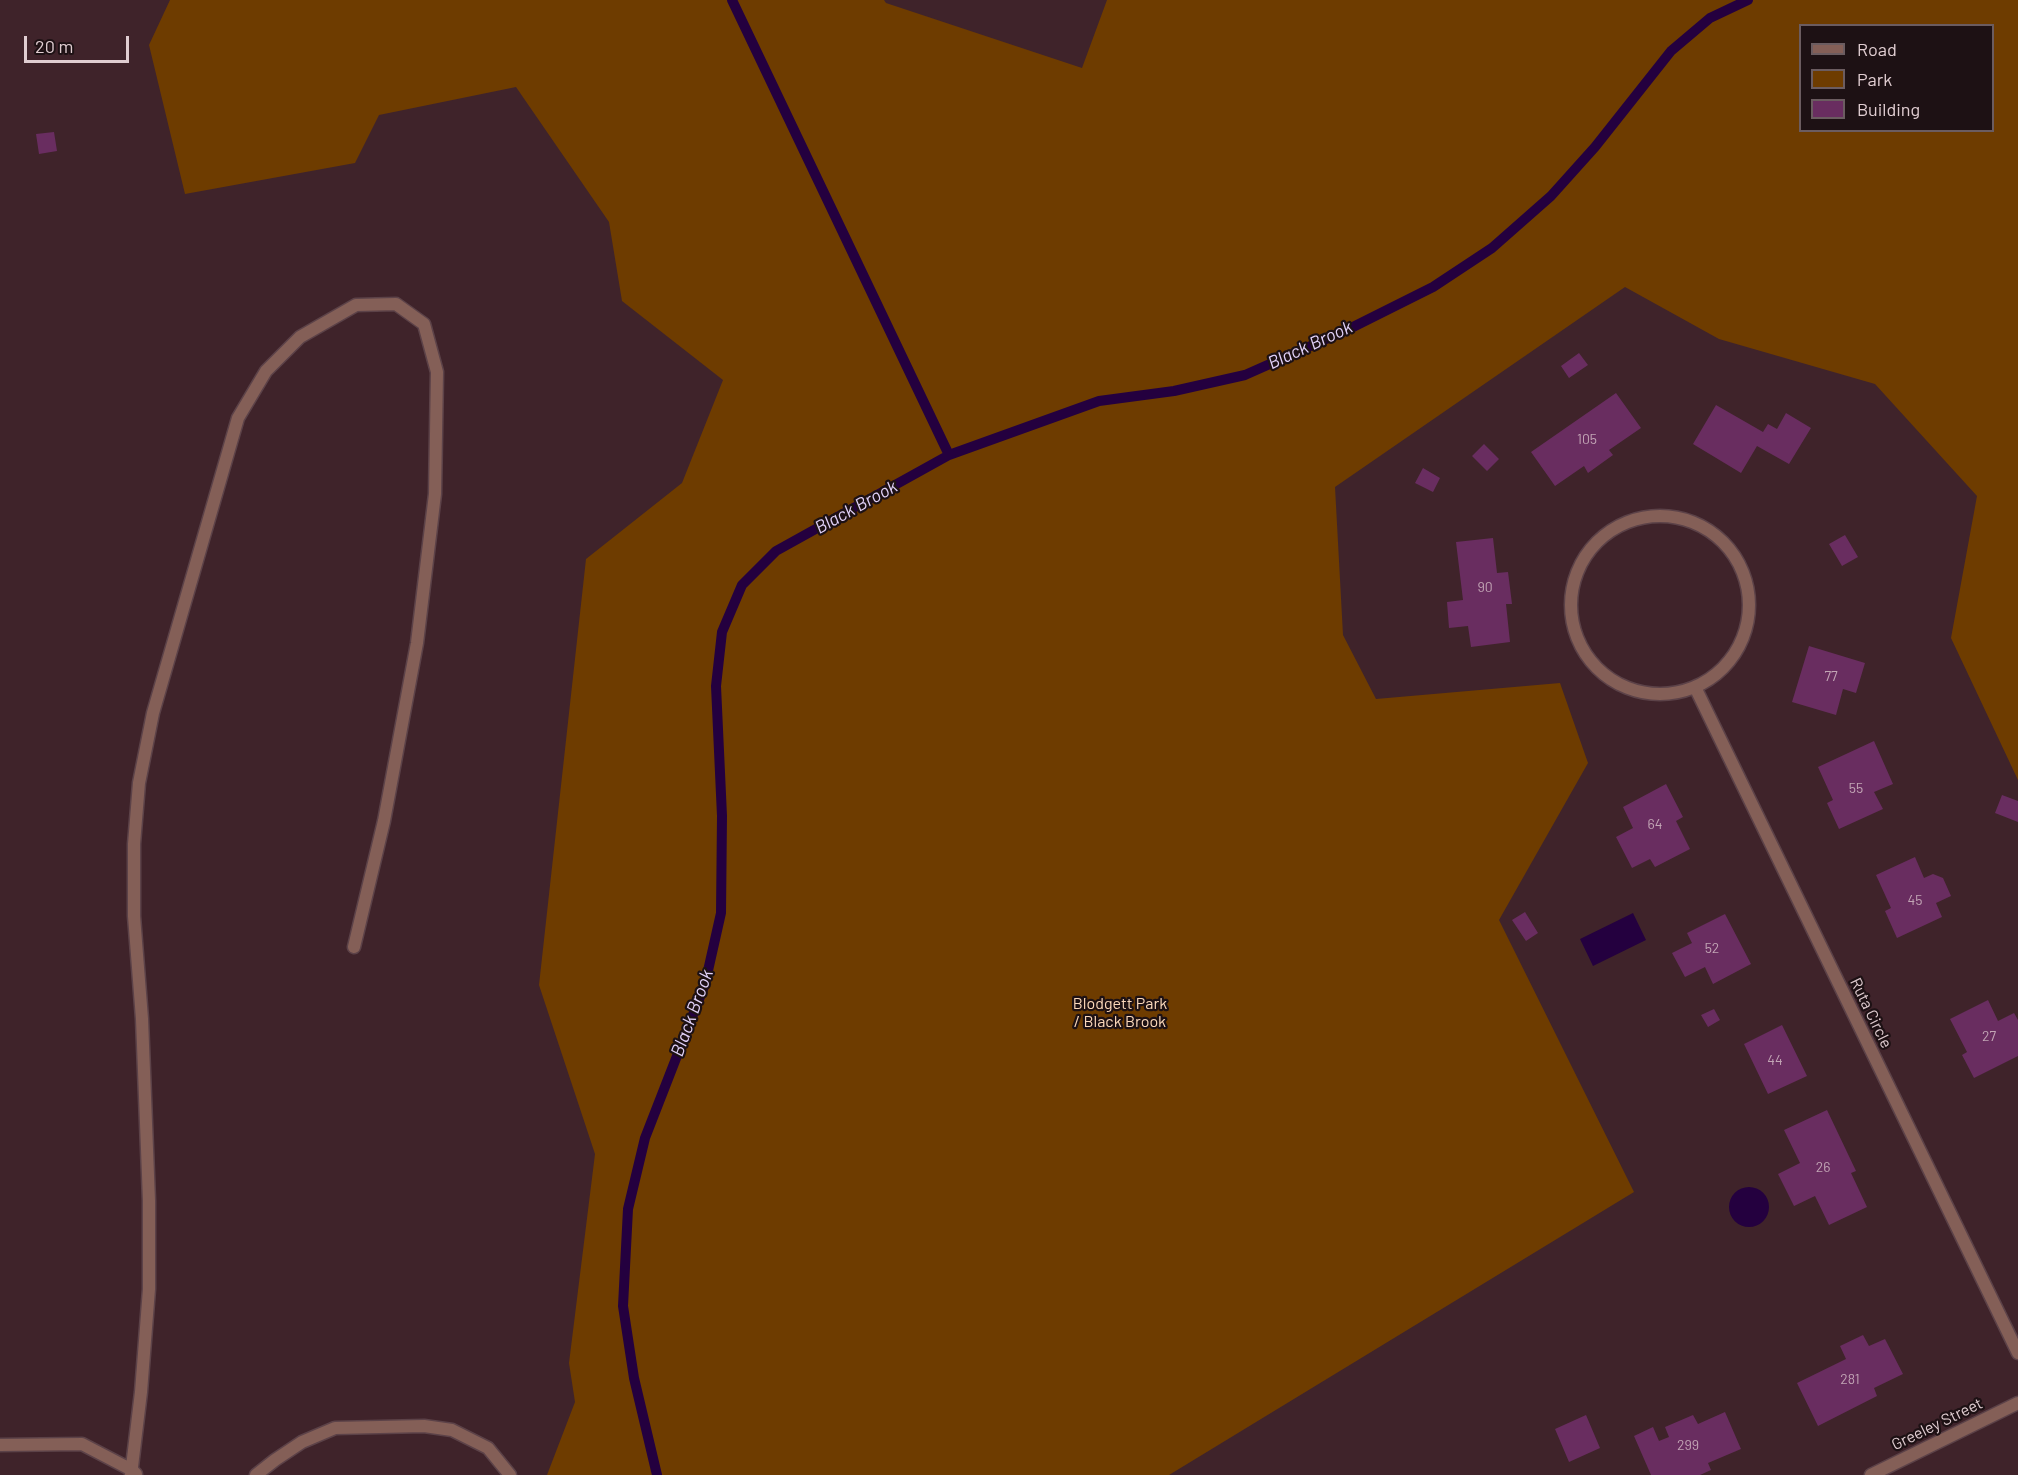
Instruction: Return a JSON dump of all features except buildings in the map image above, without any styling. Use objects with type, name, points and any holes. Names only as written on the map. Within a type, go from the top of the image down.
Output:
[{"type":"street","points":[[0,1445],[82,1444],[133,1473],[149,1289],[149,1201],[142,1019],[134,916],[134,843],[139,783],[153,713],[238,418],[266,371],[300,336],[356,305],[396,304],[424,324],[437,372],[435,494],[417,643],[384,821],[354,946]]},
{"type":"street","points":[[1665,516],[1693,522],[1710,531],[1725,543],[1736,558],[1744,576],[1749,594],[1749,613],[1745,632],[1726,665],[1695,687],[1660,694],[1642,692],[1624,686],[1595,665],[1577,635],[1572,617],[1572,599],[1582,564],[1604,536],[1637,519],[1665,516]]},
{"type":"street","name":"Ruta Circle","points":[[1695,687],[2018,1353]]},
{"type":"street","name":"Greeley Street","points":[[1871,1475],[2018,1403]]},
{"type":"street","points":[[256,1475],[302,1442],[335,1428],[424,1426],[452,1430],[488,1448],[510,1475]]},
{"type":"green space","name":"Blodgett Park / Black Brook","points":[[170,0],[884,0],[886,3],[1082,68],[1107,0],[2018,0],[2018,780],[1951,638],[1977,496],[1875,384],[1719,339],[1625,287],[1335,487],[1343,635],[1376,699],[1560,683],[1588,763],[1499,920],[1634,1192],[1169,1475],[547,1475],[575,1402],[569,1363],[595,1154],[539,985],[586,559],[682,483],[723,380],[622,301],[609,222],[516,87],[379,115],[355,163],[185,194],[149,45]]},
{"type":"shaded area","points":[[1633,913],[1646,940],[1593,966],[1580,939]]},
{"type":"shaded area","points":[[1749,1187],[1757,1188],[1763,1193],[1768,1199],[1768,1215],[1763,1221],[1757,1226],[1749,1227],[1741,1226],[1735,1221],[1730,1215],[1729,1207],[1730,1199],[1735,1193],[1741,1188]]},
{"type":"waterway","points":[[732,0],[949,455]]},
{"type":"waterway","name":"Black Brook","points":[[657,1475],[634,1378],[623,1306],[628,1209],[645,1138],[705,984],[721,913],[722,816],[716,686],[722,632],[742,585],[776,551],[949,455],[1099,401],[1174,391],[1245,375],[1351,328],[1433,287],[1492,248],[1551,196],[1595,147],[1671,51],[1710,18],[1748,0]]}]
